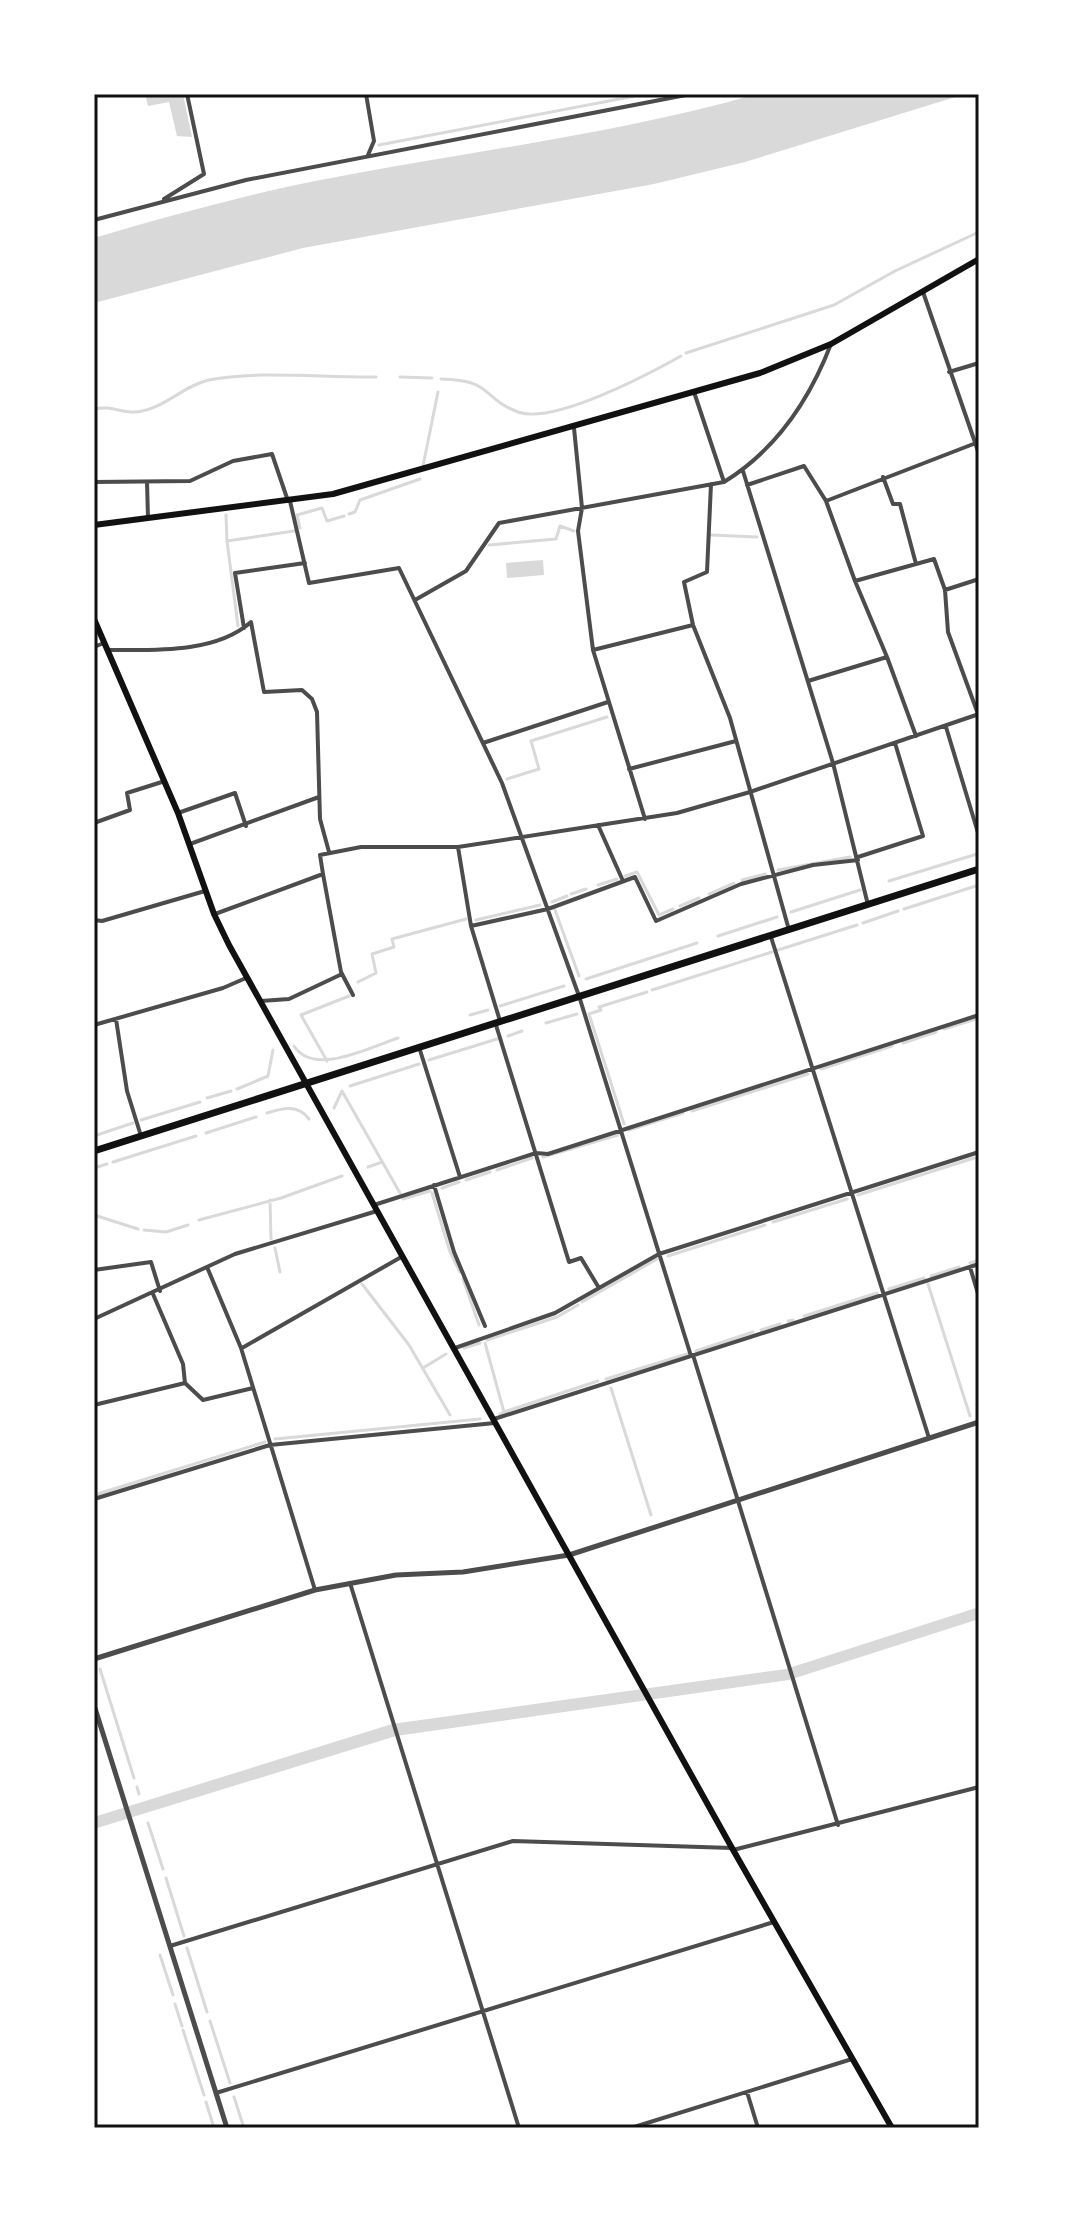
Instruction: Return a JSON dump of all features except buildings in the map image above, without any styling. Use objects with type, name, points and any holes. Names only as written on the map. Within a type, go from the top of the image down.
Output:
[{"type":"highway","points":[[94,1151],[979,869]]},
{"type":"main road","points":[[94,525],[333,494],[694,392],[797,360],[831,344],[979,259]]},
{"type":"main road","points":[[94,619],[165,781],[214,914],[304,1083],[732,1849],[892,2128]]},
{"type":"street","points":[[164,199],[204,174],[187,94]]},
{"type":"street","points":[[366,94],[374,141],[368,155]]},
{"type":"street","points":[[94,220],[164,199],[368,155],[691,94]]},
{"type":"street","points":[[923,292],[932,310],[949,372],[979,454]]},
{"type":"street","points":[[415,600],[466,571],[499,523],[724,482],[743,471],[792,421],[817,378],[831,344]]},
{"type":"street","points":[[949,372],[979,363]]},
{"type":"street","points":[[694,392],[724,482]]},
{"type":"street","points":[[574,428],[582,508],[578,531],[593,650],[645,819]]},
{"type":"street","points":[[826,501],[976,443]]},
{"type":"street","points":[[94,482],[190,481],[233,461],[272,454],[289,501],[309,583],[399,568],[483,743],[522,836],[579,996],[739,1499],[838,1825]]},
{"type":"street","points":[[747,485],[804,466],[826,501],[916,736]]},
{"type":"street","points":[[743,471],[833,763],[868,905]]},
{"type":"street","points":[[883,477],[893,504],[900,504],[916,564]]},
{"type":"street","points":[[147,482],[148,518]]},
{"type":"street","points":[[711,484],[707,572],[684,582],[693,625],[736,741],[789,930]]},
{"type":"street","points":[[353,995],[342,974],[320,855],[361,847],[458,847],[645,819],[750,792],[978,714],[948,632],[945,590],[934,559],[855,581]]},
{"type":"street","points":[[244,628],[235,573],[305,563]]},
{"type":"street","points":[[945,590],[979,579]]},
{"type":"street","points":[[94,647],[156,650],[212,642],[251,622],[264,692],[302,690],[312,699],[317,712],[320,819],[329,852]]},
{"type":"street","points":[[593,650],[693,625]]},
{"type":"street","points":[[808,681],[887,657]]},
{"type":"street","points":[[483,743],[608,702]]},
{"type":"street","points":[[946,726],[979,836]]},
{"type":"street","points":[[629,769],[736,741]]},
{"type":"street","points":[[471,926],[548,909],[635,877],[656,921],[741,884],[813,865],[858,858],[923,836],[895,743]]},
{"type":"street","points":[[94,823],[130,810],[127,793],[165,781]]},
{"type":"street","points":[[178,813],[235,793],[246,826]]},
{"type":"street","points":[[190,844],[319,797]]},
{"type":"street","points":[[598,825],[623,881]]},
{"type":"street","points":[[458,847],[471,926],[569,1262],[581,1258],[599,1288]]},
{"type":"street","points":[[214,914],[323,874]]},
{"type":"street","points":[[94,920],[102,921],[205,891]]},
{"type":"street","points":[[770,935],[929,1438]]},
{"type":"street","points":[[261,1001],[289,999],[342,974]]},
{"type":"street","points":[[94,1025],[223,988],[248,977]]},
{"type":"street","points":[[94,1319],[207,1267],[434,1185],[536,1153],[548,1154],[979,1015]]},
{"type":"street","points":[[116,1019],[127,1091],[141,1136]]},
{"type":"street","points":[[419,1047],[460,1177]]},
{"type":"street","points":[[453,1349],[555,1313],[659,1254],[979,1152]]},
{"type":"street","points":[[434,1185],[454,1252],[466,1274],[485,1326]]},
{"type":"street","points":[[241,1348],[403,1256]]},
{"type":"street","points":[[94,1270],[151,1262],[160,1291]]},
{"type":"street","points":[[94,1499],[270,1445],[494,1421],[979,1264]]},
{"type":"street","points":[[207,1267],[241,1348],[315,1590]]},
{"type":"street","points":[[970,1267],[979,1297]]},
{"type":"street","points":[[153,1294],[183,1364],[185,1383],[203,1400],[253,1388]]},
{"type":"street","points":[[94,1405],[185,1383]]},
{"type":"street","points":[[94,1659],[315,1590],[396,1575],[463,1572],[569,1555],[979,1422]]},
{"type":"street","points":[[350,1583],[519,2128]]},
{"type":"street","points":[[94,1705],[227,2128]]},
{"type":"street","points":[[169,1947],[513,1841],[732,1849],[838,1825],[979,1787]]},
{"type":"street","points":[[216,2093],[774,1922]]},
{"type":"street","points":[[631,2128],[852,2059]]},
{"type":"street","points":[[747,2092],[758,2128]]},
{"type":"shaded area","points":[[145,94],[183,94],[192,137],[177,136],[169,102],[148,106]]},
{"type":"shaded area","points":[[757,94],[965,94],[745,162],[654,184],[303,248],[94,303],[94,238],[286,187],[582,134]]},
{"type":"shaded area","points":[[543,560],[544,575],[507,578],[506,563]]},
{"type":"shaded area","points":[[979,1607],[979,1619],[789,1680],[396,1736],[94,1829],[94,1817],[392,1724],[786,1669]]},
{"type":"waterway","points":[[379,145],[635,96]]},
{"type":"waterway","points":[[686,353],[834,305],[895,271],[979,232]]},
{"type":"waterway","points":[[441,379],[479,386],[506,407],[534,414],[577,405],[601,396],[681,356]]},
{"type":"waterway","points":[[94,409],[146,410],[199,383],[228,377],[376,377]]},
{"type":"waterway","points":[[400,377],[432,378]]},
{"type":"waterway","points":[[423,466],[438,392]]},
{"type":"waterway","points":[[349,514],[355,512],[360,500],[420,479]]},
{"type":"waterway","points":[[300,528],[297,515],[322,508],[327,521],[344,516]]},
{"type":"waterway","points":[[226,515],[227,541]]},
{"type":"waterway","points":[[489,545],[556,539],[560,526],[574,531]]},
{"type":"waterway","points":[[238,626],[227,541],[294,531]]},
{"type":"waterway","points":[[711,535],[757,537]]},
{"type":"waterway","points":[[507,779],[539,769],[531,741],[607,717]]},
{"type":"waterway","points":[[889,881],[977,854]]},
{"type":"waterway","points":[[778,870],[850,857]]},
{"type":"waterway","points":[[625,876],[637,872],[659,915],[673,909]]},
{"type":"waterway","points":[[742,880],[765,874]]},
{"type":"waterway","points":[[598,885],[617,879]]},
{"type":"waterway","points":[[709,894],[734,883]]},
{"type":"waterway","points":[[904,909],[979,885]]},
{"type":"waterway","points":[[571,894],[586,889]]},
{"type":"waterway","points":[[791,912],[860,890]]},
{"type":"waterway","points":[[552,902],[567,896]]},
{"type":"waterway","points":[[680,906],[699,898]]},
{"type":"waterway","points":[[476,920],[540,905]]},
{"type":"waterway","points":[[555,910],[579,976]]},
{"type":"waterway","points":[[863,923],[898,911]]},
{"type":"waterway","points":[[718,936],[777,917]]},
{"type":"waterway","points":[[358,982],[376,973],[372,954],[394,947],[392,939],[466,919]]},
{"type":"waterway","points":[[778,950],[857,925]]},
{"type":"waterway","points":[[586,979],[697,943]]},
{"type":"waterway","points":[[652,990],[772,952]]},
{"type":"waterway","points":[[500,1006],[564,986]]},
{"type":"waterway","points":[[624,1124],[589,1014],[601,1010],[599,1007],[647,992]]},
{"type":"waterway","points":[[327,1061],[301,1015],[349,996]]},
{"type":"waterway","points":[[470,1015],[488,1010]]},
{"type":"waterway","points":[[546,1023],[577,1014]]},
{"type":"waterway","points":[[944,1029],[979,1018]]},
{"type":"waterway","points":[[508,1036],[522,1031]]},
{"type":"waterway","points":[[903,1043],[936,1032]]},
{"type":"waterway","points":[[294,1046],[303,1055],[328,1059],[358,1053],[398,1038]]},
{"type":"waterway","points":[[429,1060],[497,1039]]},
{"type":"waterway","points":[[821,1069],[892,1046]]},
{"type":"waterway","points":[[237,1089],[268,1076],[273,1050]]},
{"type":"waterway","points":[[350,1086],[419,1064]]},
{"type":"waterway","points":[[692,1111],[808,1074]]},
{"type":"waterway","points":[[207,1098],[231,1091]]},
{"type":"waterway","points":[[342,1091],[400,1193]]},
{"type":"waterway","points":[[334,1108],[342,1091]]},
{"type":"waterway","points":[[141,1120],[200,1102]]},
{"type":"waterway","points":[[267,1113],[295,1109],[309,1119]]},
{"type":"waterway","points":[[629,1130],[683,1113]]},
{"type":"waterway","points":[[206,1133],[256,1117]]},
{"type":"waterway","points":[[94,1136],[133,1123]]},
{"type":"waterway","points":[[543,1157],[618,1135]]},
{"type":"waterway","points":[[113,1162],[196,1136]]},
{"type":"waterway","points":[[497,1170],[532,1158]]},
{"type":"waterway","points":[[858,1195],[974,1158]]},
{"type":"waterway","points":[[368,1167],[382,1162]]},
{"type":"waterway","points":[[94,1168],[107,1164]]},
{"type":"waterway","points":[[466,1180],[490,1172]]},
{"type":"waterway","points":[[199,1220],[281,1198],[342,1176]]},
{"type":"waterway","points":[[442,1188],[459,1182]]},
{"type":"waterway","points":[[403,1199],[430,1191]]},
{"type":"waterway","points":[[432,1193],[450,1252],[460,1272]]},
{"type":"waterway","points":[[773,1222],[847,1199]]},
{"type":"waterway","points":[[270,1200],[271,1239]]},
{"type":"waterway","points":[[94,1215],[138,1229]]},
{"type":"waterway","points":[[144,1230],[166,1232],[188,1225]]},
{"type":"waterway","points":[[668,1256],[765,1225]]},
{"type":"waterway","points":[[275,1248],[280,1272]]},
{"type":"waterway","points":[[582,1302],[657,1259]]},
{"type":"waterway","points":[[970,1263],[979,1260]]},
{"type":"waterway","points":[[931,1276],[959,1267]]},
{"type":"waterway","points":[[889,1289],[924,1278]]},
{"type":"waterway","points":[[463,1279],[479,1325]]},
{"type":"waterway","points":[[362,1284],[409,1345],[450,1415]]},
{"type":"waterway","points":[[928,1284],[970,1416]]},
{"type":"waterway","points":[[804,1316],[877,1293]]},
{"type":"waterway","points":[[487,1340],[557,1317],[578,1305]]},
{"type":"waterway","points":[[788,1321],[793,1320]]},
{"type":"waterway","points":[[761,1330],[780,1324]]},
{"type":"waterway","points":[[696,1351],[753,1332]]},
{"type":"waterway","points":[[464,1348],[480,1343]]},
{"type":"waterway","points":[[485,1343],[504,1412],[500,1414]]},
{"type":"waterway","points":[[423,1368],[446,1354]]},
{"type":"waterway","points":[[606,1379],[687,1354]]},
{"type":"waterway","points":[[504,1412],[598,1381]]},
{"type":"waterway","points":[[611,1388],[651,1515]]},
{"type":"waterway","points":[[275,1439],[480,1419]]},
{"type":"waterway","points":[[94,1495],[265,1442]]},
{"type":"waterway","points":[[100,1669],[134,1778]]},
{"type":"waterway","points":[[137,1787],[139,1794]]},
{"type":"waterway","points":[[148,1823],[163,1869]]},
{"type":"waterway","points":[[166,1878],[184,1936]]},
{"type":"waterway","points":[[187,1948],[207,2012]]},
{"type":"waterway","points":[[160,1955],[173,1995]]},
{"type":"waterway","points":[[175,2004],[182,2026]]},
{"type":"waterway","points":[[210,2021],[230,2083]]},
{"type":"waterway","points":[[183,2030],[204,2095]]},
{"type":"waterway","points":[[234,2097],[244,2128]]},
{"type":"waterway","points":[[206,2102],[214,2128]]}]
